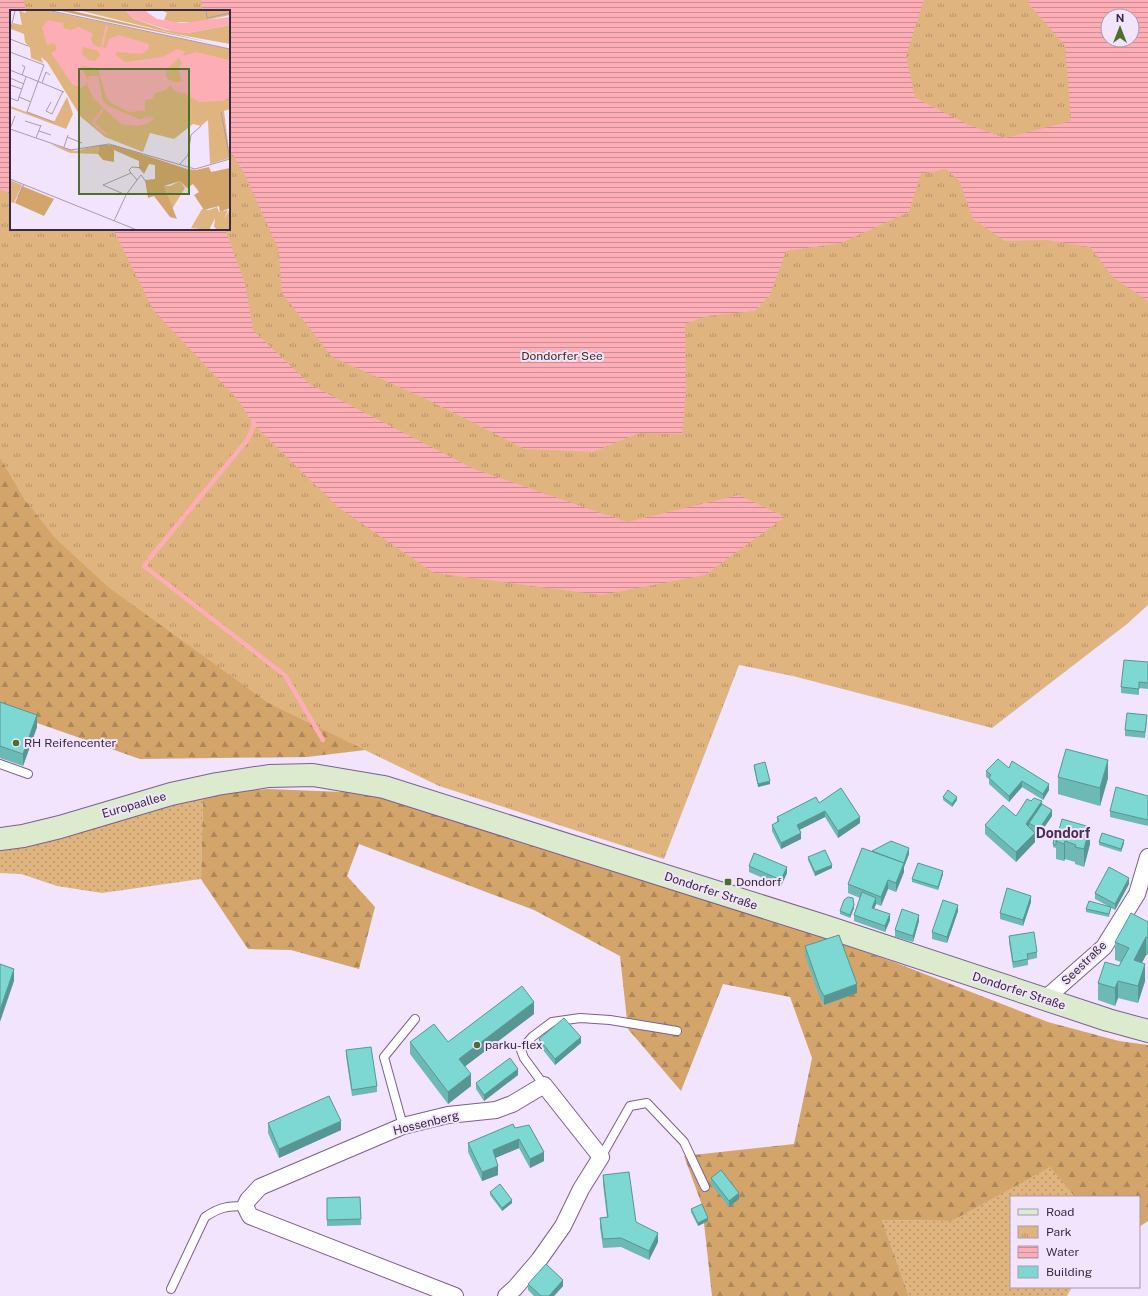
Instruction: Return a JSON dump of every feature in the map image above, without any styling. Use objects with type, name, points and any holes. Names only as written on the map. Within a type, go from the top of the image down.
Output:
[{"type":"main road","name":"Dondorfer Straße","points":[[269,776],[313,775],[384,787],[824,926],[1108,1020],[1148,1031]]},
{"type":"main road","name":"Europaallee","points":[[0,839],[22,836],[60,827],[171,794],[216,784],[269,776]]},
{"type":"street","name":"Seestraße","points":[[1045,999],[1104,947],[1138,894],[1148,857]]},
{"type":"street","name":"Hossenberg","points":[[245,1206],[248,1200],[260,1187],[403,1126],[448,1115],[496,1110],[512,1104],[544,1085]]},
{"type":"street","points":[[506,1296],[515,1288],[539,1260],[562,1226],[581,1189],[601,1157],[544,1085]]},
{"type":"street","points":[[245,1206],[250,1216],[455,1296]]},
{"type":"lane","points":[[0,764],[28,774]]},
{"type":"lane","points":[[544,1085],[524,1058],[521,1050],[532,1037],[552,1022],[580,1018],[610,1020],[677,1032]]},
{"type":"lane","points":[[403,1126],[384,1057],[415,1019]]},
{"type":"lane","points":[[601,1157],[630,1106],[647,1103],[684,1142],[705,1187]]},
{"type":"lane","points":[[171,1289],[205,1217],[216,1210],[229,1206],[245,1206]]},
{"type":"green space","name":"Dondorfer See","points":[[0,0],[1148,0],[1148,605],[1127,624],[992,728],[793,676],[739,665],[664,859],[439,786],[268,703],[108,587],[55,538],[24,499],[0,458]]},
{"type":"green space","points":[[0,298],[382,748],[307,757],[140,759],[0,710]]},
{"type":"green space","points":[[269,789],[367,793],[656,880],[894,962],[1048,1022],[1119,1041],[1148,1045],[1148,1221],[1140,1226],[1140,1196],[1074,1196],[1050,1167],[952,1221],[882,1220],[909,1296],[712,1296],[702,1205],[684,1156],[794,1144],[812,1058],[790,997],[723,984],[681,1091],[628,1029],[620,956],[534,910],[359,844],[347,876],[375,907],[359,969],[291,950],[248,949],[201,879],[203,793]]},
{"type":"green space","points":[[203,793],[201,879],[102,893],[57,886],[21,874],[0,873],[0,849]]},
{"type":"green space","points":[[1050,1166],[1074,1196],[1010,1196],[1010,1288],[1071,1288],[1067,1296],[909,1296],[882,1220],[952,1221]]},
{"type":"water","points":[[0,0],[23,0],[26,10],[10,10],[10,194],[0,189]]},
{"type":"water","name":"Dondorfer See","points":[[201,0],[924,0],[906,56],[915,98],[969,125],[1005,138],[1071,121],[1065,46],[1028,3],[1029,0],[1148,0],[1148,301],[1114,278],[1090,247],[1047,240],[1005,241],[973,219],[960,182],[946,169],[921,174],[909,212],[841,243],[786,251],[770,295],[755,311],[707,316],[685,324],[686,392],[682,434],[639,433],[593,452],[524,449],[426,399],[332,357],[282,293],[278,248],[244,173],[230,151],[230,10],[202,10]]},
{"type":"water","points":[[114,230],[225,230],[245,283],[253,330],[311,385],[474,469],[627,522],[739,495],[785,517],[705,575],[601,595],[434,573],[339,508],[254,425],[238,400],[154,311]]},
{"type":"building","points":[[1124,660],[1148,662],[1148,683],[1139,682],[1139,689],[1121,687]]},
{"type":"building","name":"RH Reifencenter","points":[[0,702],[37,715],[23,754],[0,746]]},
{"type":"building","points":[[1127,713],[1147,715],[1145,732],[1125,730]]},
{"type":"building","points":[[1066,749],[1108,760],[1100,788],[1058,777]]},
{"type":"building","points":[[998,759],[1009,768],[1012,761],[1049,784],[1043,794],[1022,781],[1009,796],[989,778],[991,775],[986,771]]},
{"type":"building","points":[[765,762],[770,781],[758,784],[754,765]]},
{"type":"building","points":[[1116,787],[1148,796],[1148,820],[1110,811]]},
{"type":"building","points":[[841,788],[860,817],[838,831],[825,811],[797,825],[801,833],[781,843],[772,825],[779,821],[777,817],[816,797],[819,803]]},
{"type":"building","points":[[948,790],[957,797],[952,804],[943,797]]},
{"type":"building","points":[[1034,798],[1042,801],[1026,824],[1035,833],[1016,852],[985,825],[1003,805],[1016,816],[1027,799],[1031,801]]},
{"type":"building","points":[[1042,804],[1052,810],[1039,829],[1029,823]]},
{"type":"building","points":[[1062,819],[1090,827],[1084,849],[1075,847],[1076,845],[1065,841],[1064,844],[1056,841]]},
{"type":"building","points":[[1056,829],[1059,830],[1056,845],[1053,844]]},
{"type":"building","points":[[1102,833],[1124,840],[1121,849],[1099,842]]},
{"type":"building","points":[[891,841],[909,848],[904,863],[872,851]]},
{"type":"building","points":[[862,848],[904,863],[896,883],[888,880],[881,897],[848,884]]},
{"type":"building","points":[[825,850],[832,865],[815,872],[808,857]]},
{"type":"building","points":[[754,853],[787,867],[781,880],[749,866]]},
{"type":"building","points":[[918,863],[943,871],[938,887],[912,879]]},
{"type":"building","points":[[1109,867],[1129,878],[1115,904],[1095,893]]},
{"type":"building","points":[[1007,888],[1031,896],[1023,920],[1000,913]]},
{"type":"building","points":[[862,892],[876,898],[872,908],[890,914],[885,926],[854,915]]},
{"type":"building","points":[[848,897],[853,898],[854,905],[850,915],[840,911],[844,900]]},
{"type":"building","points":[[943,900],[958,905],[947,937],[932,932]]},
{"type":"building","points":[[1089,901],[1111,907],[1109,914],[1086,909]]},
{"type":"building","points":[[902,909],[919,915],[913,936],[895,930]]},
{"type":"building","points":[[1131,913],[1148,922],[1148,938],[1146,937],[1134,960],[1145,964],[1138,986],[1118,981],[1115,988],[1098,983],[1105,962],[1119,966],[1129,948],[1115,942]]},
{"type":"building","points":[[1034,932],[1037,952],[1027,954],[1028,959],[1013,962],[1009,936]]},
{"type":"building","points":[[839,935],[857,984],[824,996],[820,989],[805,946]]},
{"type":"building","points":[[0,964],[14,969],[0,1010]]},
{"type":"building","points":[[522,986],[534,1002],[459,1059],[471,1074],[448,1092],[410,1042],[434,1024],[448,1042]]},
{"type":"building","points":[[564,1018],[581,1037],[555,1059],[539,1039]]},
{"type":"building","points":[[371,1047],[377,1086],[352,1090],[346,1050]]},
{"type":"building","points":[[510,1058],[518,1069],[484,1095],[476,1083]]},
{"type":"building","points":[[329,1096],[341,1121],[279,1149],[268,1123]]},
{"type":"building","points":[[513,1124],[515,1128],[529,1125],[544,1152],[530,1159],[519,1139],[493,1150],[498,1166],[482,1172],[468,1143]]},
{"type":"building","points":[[721,1170],[739,1193],[729,1201],[711,1178]]},
{"type":"building","points":[[629,1172],[636,1222],[658,1233],[649,1251],[621,1238],[603,1239],[600,1218],[608,1217],[603,1175]]},
{"type":"building","points":[[500,1184],[512,1200],[502,1208],[490,1192]]},
{"type":"building","points":[[360,1197],[361,1219],[327,1220],[327,1198]]},
{"type":"building","points":[[702,1204],[708,1218],[698,1223],[691,1209]]},
{"type":"building","points":[[546,1264],[563,1280],[549,1296],[541,1296],[528,1284]]},
{"type":"waterway","points":[[150,558],[248,439],[254,425],[253,421]]},
{"type":"waterway","points":[[147,562],[144,566],[282,673]]},
{"type":"waterway","points":[[285,675],[323,740]]},
{"type":"place","name":"RH Reifencenter","points":[[16,743]]},
{"type":"place","name":"Dondorf","points":[[728,882]]},
{"type":"place","name":"parku-flex","points":[[477,1045]]},
{"type":"district","name":"Dondorf","points":[[1063,833]]}]
